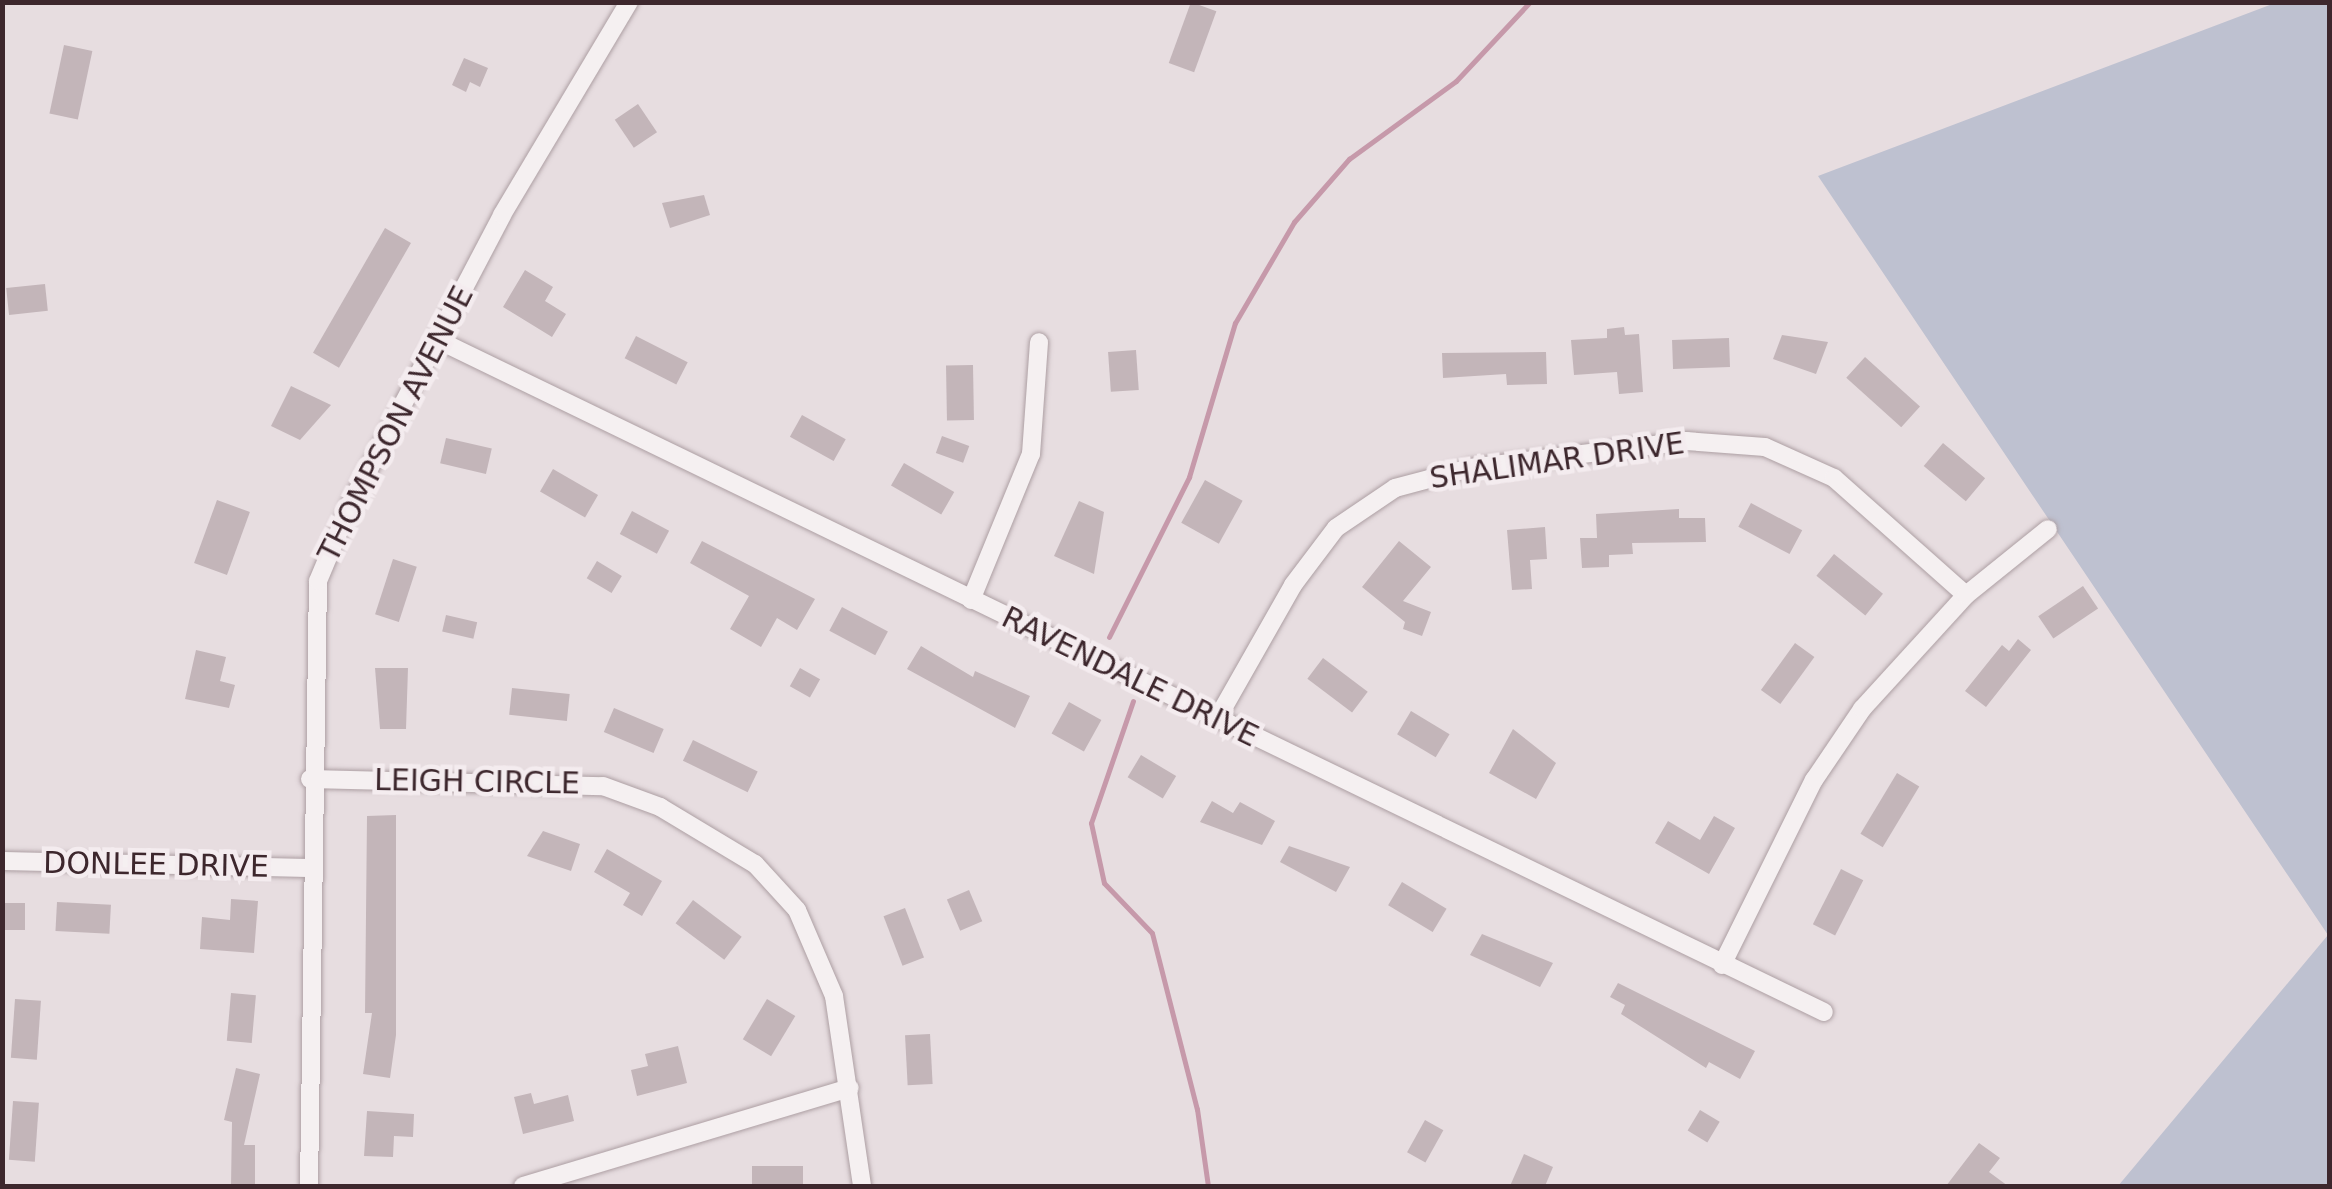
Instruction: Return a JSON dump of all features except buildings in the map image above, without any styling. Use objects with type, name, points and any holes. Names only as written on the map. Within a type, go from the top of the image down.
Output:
[{"type":"street","name":"THOMPSON AVENUE","points":[[310,1186],[313,637],[325,557],[438,340],[629,2]]},
{"type":"street","name":"RAVENDALE DRIVE","points":[[438,340],[1824,1012]]},
{"type":"street","points":[[971,600],[1031,454],[1039,342]]},
{"type":"street","name":"SHALIMAR DRIVE","points":[[1217,719],[1293,584],[1336,528],[1395,488],[1470,468],[1686,442],[1765,446],[1834,478],[1966,594]]},
{"type":"street","points":[[1722,964],[1831,751],[1966,594],[2048,529]]},
{"type":"street","name":"LEIGH CIRCLE","points":[[310,779],[573,781],[630,794],[710,833],[755,864],[797,910],[834,996],[862,1186]]},
{"type":"street","name":"DONLEE DRIVE","points":[[2,861],[310,868]]},
{"type":"street","points":[[523,1186],[850,1088]]},
{"type":"shaded area","points":[[2275,3],[2329,3],[2329,1186],[2118,1186],[2328,935],[1818,176]]},
{"type":"waterway","points":[[1109,637],[1189,477],[1235,323],[1294,222],[1349,159],[1456,81],[1530,2]]},
{"type":"waterway","points":[[1133,701],[1091,823],[1104,883],[1152,933],[1197,1109],[1208,1186]]}]
